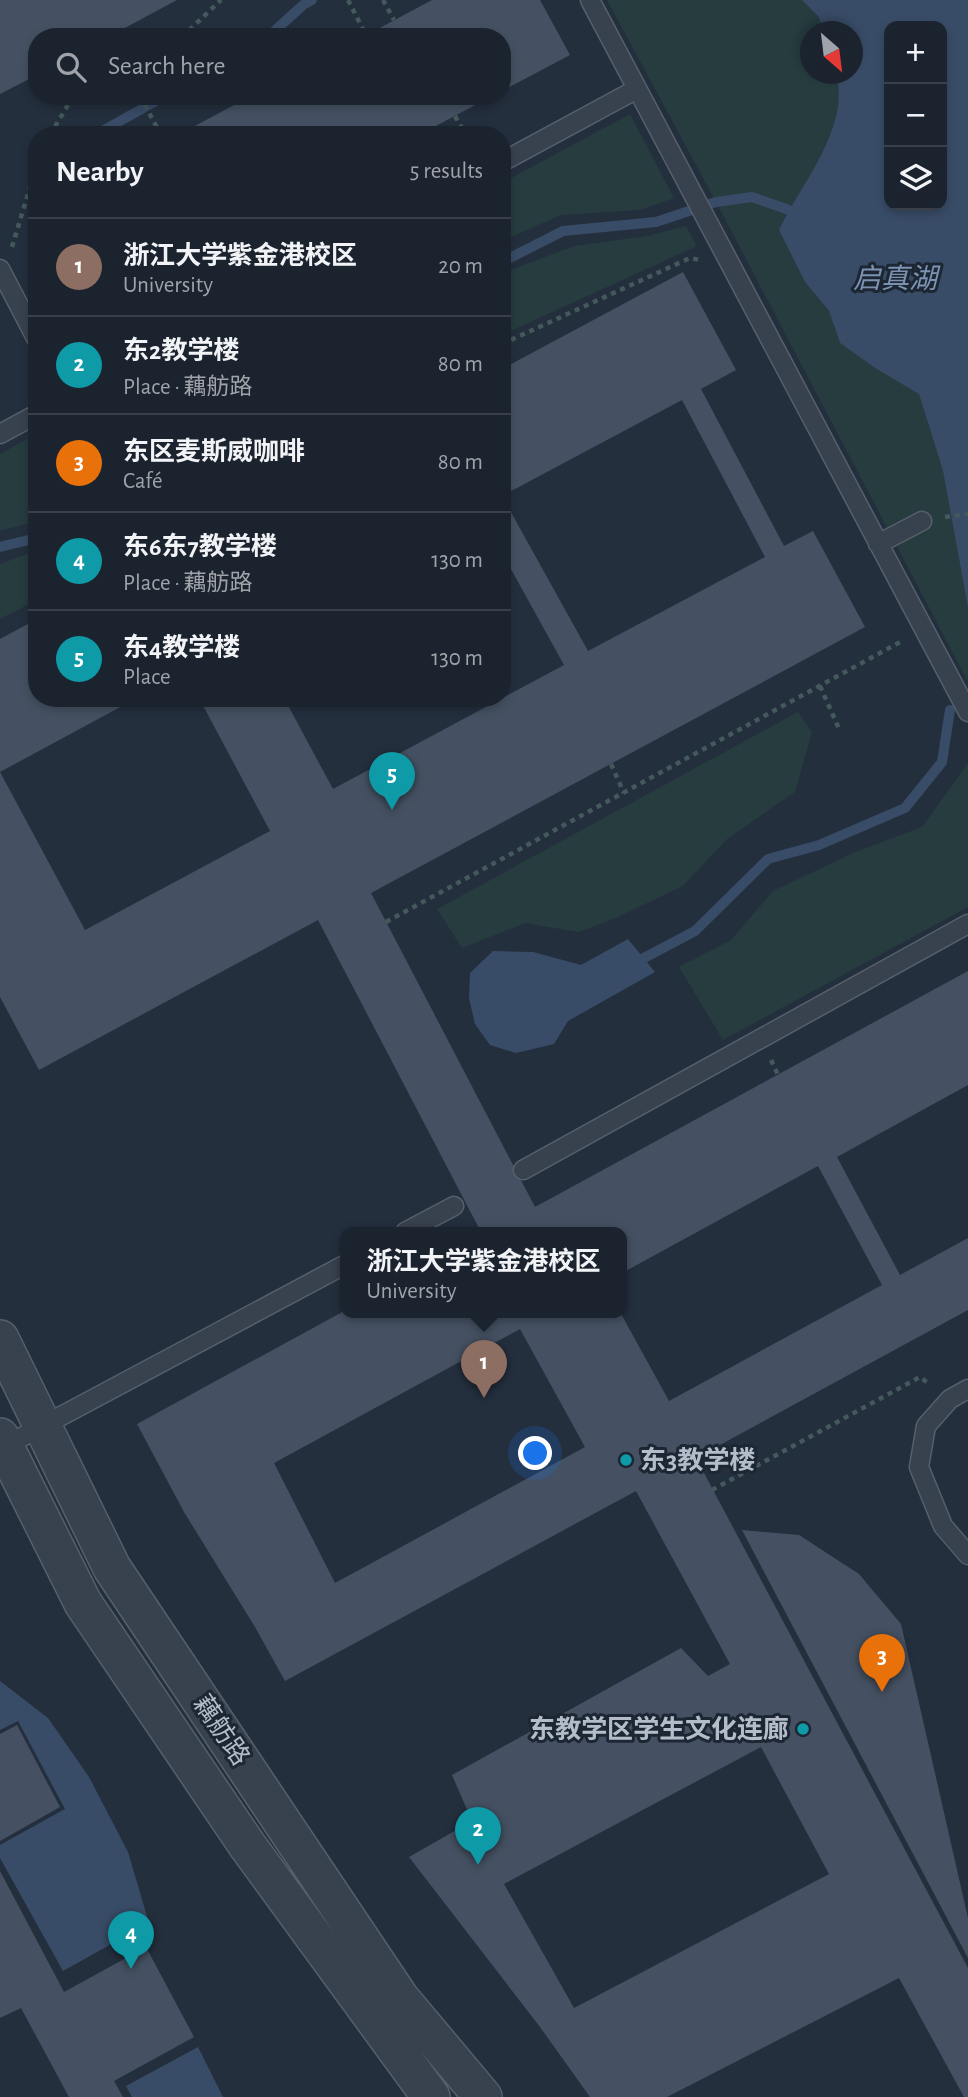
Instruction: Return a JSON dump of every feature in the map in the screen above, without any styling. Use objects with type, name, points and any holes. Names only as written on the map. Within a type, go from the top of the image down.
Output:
[{"type":"street","name":"藕舫路","points":[[0,1339],[112,1567],[400,1998],[483,2097]]},
{"type":"street","name":"藕舫路","points":[[2,1442],[83,1603],[247,1845],[430,2097]]},
{"type":"lane","points":[[590,0],[968,712]]},
{"type":"lane","points":[[511,157],[637,89]]},
{"type":"lane","points":[[0,269],[28,323]]},
{"type":"lane","points":[[0,434],[28,419]]},
{"type":"lane","points":[[878,544],[922,521]]},
{"type":"lane","points":[[523,1170],[968,925]]},
{"type":"lane","points":[[414,1227],[454,1206]]},
{"type":"lane","points":[[2,1442],[43,1426],[340,1267]]},
{"type":"lane","points":[[968,1389],[950,1399],[926,1426],[919,1467],[943,1526],[968,1555]]},
{"type":"path","points":[[191,28],[221,0]]},
{"type":"path","points":[[348,0],[362,28]]},
{"type":"path","points":[[383,0],[394,20]]},
{"type":"path","points":[[55,126],[67,105]]},
{"type":"path","points":[[145,105],[156,126]]},
{"type":"path","points":[[455,116],[461,126]]},
{"type":"path","points":[[8,253],[13,245],[28,194]]},
{"type":"path","points":[[511,340],[690,258],[729,264]]},
{"type":"path","points":[[387,922],[924,629]]},
{"type":"path","points":[[820,686],[840,731]]},
{"type":"path","points":[[611,764],[624,793]]},
{"type":"path","points":[[712,1490],[920,1377],[950,1399]]},
{"type":"green space","points":[[607,0],[802,0],[818,16],[820,21],[800,21],[800,84],[838,84],[838,107],[819,159],[779,230],[805,282],[829,311],[840,343],[875,368],[919,393],[943,471],[968,608],[968,682]]},
{"type":"green space","points":[[630,114],[674,198],[640,210],[561,215],[511,237],[511,178]]},
{"type":"green space","points":[[686,226],[697,246],[511,331],[511,270],[574,246],[647,236]]},
{"type":"green space","points":[[28,439],[28,523],[0,531],[0,454]]},
{"type":"green space","points":[[28,553],[28,605],[0,619],[0,564]]},
{"type":"green space","points":[[798,712],[812,732],[795,792],[727,839],[683,886],[579,932],[525,923],[462,948],[437,909]]},
{"type":"green space","points":[[968,763],[968,907],[723,1040],[679,967],[731,940],[773,891],[853,853],[922,827]]},
{"type":"water","name":"启真湖","points":[[802,0],[968,0],[968,608],[943,471],[919,394],[840,343],[829,311],[805,282],[779,230],[826,144],[837,112],[838,84],[863,84],[863,21],[820,21]]},
{"type":"water","points":[[628,939],[655,972],[568,1021],[554,1044],[516,1053],[490,1045],[475,1024],[469,998],[470,973],[493,951],[533,952],[581,965]]},
{"type":"water","points":[[0,1681],[48,1718],[89,1777],[128,1852],[149,1923],[63,1971],[0,1858],[0,1845],[65,1809],[18,1721],[0,1730]]},
{"type":"water","points":[[198,2047],[223,2097],[132,2097],[126,2086]]},
{"type":"building","points":[[0,0],[177,0],[125,28],[28,28],[28,80],[0,94]]},
{"type":"building","points":[[432,0],[540,0],[570,55],[511,86],[511,28],[380,28]]},
{"type":"building","points":[[234,105],[475,105],[436,126],[195,126]]},
{"type":"building","points":[[683,272],[736,370],[701,389],[784,546],[813,531],[865,627],[371,893],[535,1207],[968,971],[968,1085],[837,1157],[900,1275],[968,1238],[968,1310],[696,1458],[968,1968],[968,2097],[964,2097],[899,1978],[667,2097],[590,2097],[540,2027],[409,1857],[472,1821],[452,1775],[681,1648],[708,1676],[730,1664],[636,1491],[285,1681],[184,1512],[137,1424],[340,1313],[340,1318],[623,1318],[669,1401],[882,1285],[818,1166],[627,1270],[627,1227],[478,1227],[318,920],[39,1070],[0,997],[0,772],[85,930],[270,831],[204,707],[289,707],[333,789],[486,707],[511,707],[511,693],[564,665],[511,569],[511,512],[588,651],[765,557],[682,400],[511,491],[511,364]],"holes":[[[520,1329],[585,1447],[335,1583],[274,1463]],[[761,1747],[829,1874],[574,2008],[504,1884]]]},
{"type":"building","points":[[28,624],[28,707],[120,707],[0,772],[0,639]]},
{"type":"building","points":[[742,1530],[799,1535],[859,1574],[901,1624],[968,1918],[968,1958]]},
{"type":"building","points":[[17,1725],[60,1807],[0,1841],[0,1734]]},
{"type":"building","points":[[0,1871],[64,1992],[146,1947],[194,2037],[114,2081],[123,2097],[69,2097],[21,2008],[0,2018]]},
{"type":"waterway","points":[[278,28],[312,0]]},
{"type":"waterway","points":[[111,126],[149,105]]},
{"type":"waterway","points":[[511,257],[563,231],[656,222],[716,202],[752,197],[789,210]]},
{"type":"waterway","points":[[0,547],[28,540]]},
{"type":"waterway","points":[[644,958],[695,931],[768,859],[819,845],[905,808],[942,762],[950,710]]},
{"type":"place","name":"东4教学楼","points":[[392,810]]},
{"type":"place","name":"浙江大学紫金港校区","points":[[484,1398]]},
{"type":"place","name":"东3教学楼","points":[[626,1460]]},
{"type":"place","name":"东区麦斯威咖啡","points":[[882,1692]]},
{"type":"place","name":"东教学区学生文化连廊","points":[[803,1729]]},
{"type":"place","name":"东2教学楼","points":[[478,1865]]},
{"type":"place","name":"东6东7教学楼","points":[[131,1969]]}]
